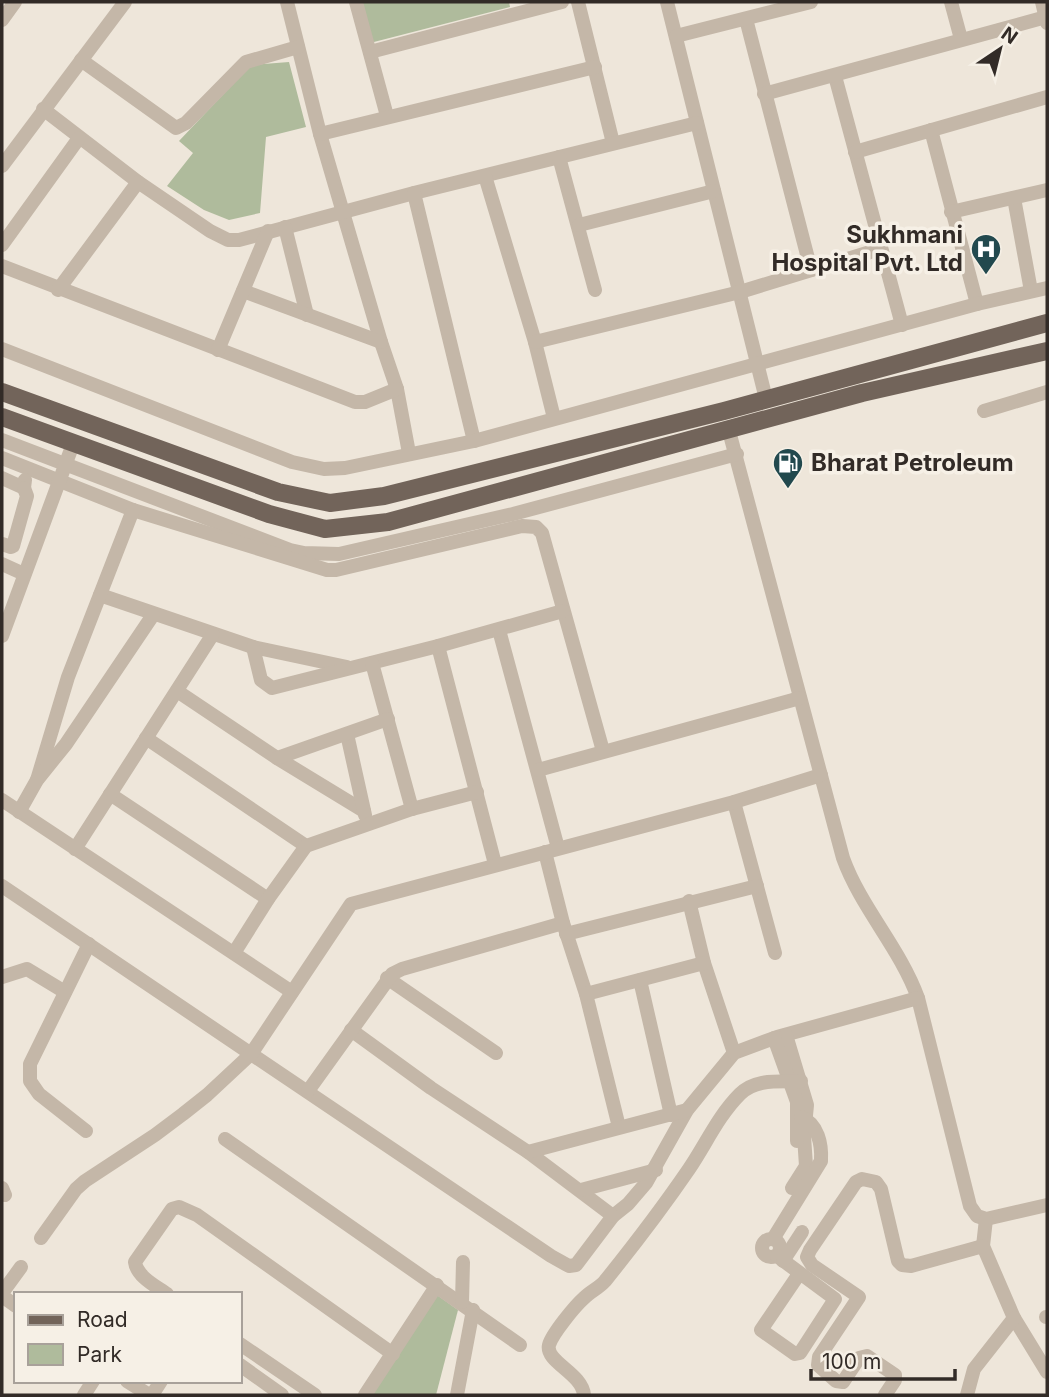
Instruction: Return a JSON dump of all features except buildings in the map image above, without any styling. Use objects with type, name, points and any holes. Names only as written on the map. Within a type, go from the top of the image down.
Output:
[{"type":"main road","points":[[2,391],[278,492],[330,503],[384,496],[553,454],[1047,323]]},
{"type":"main road","points":[[2,417],[269,514],[325,528],[388,522],[862,393],[1047,351]]},
{"type":"main road","points":[[858,375],[862,393]]},
{"type":"main road","points":[[832,382],[837,400]]},
{"type":"main road","points":[[553,454],[558,476]]},
{"type":"street","points":[[2,20],[15,2]]},
{"type":"street","points":[[287,2],[320,134],[380,342],[397,390],[409,453]]},
{"type":"street","points":[[356,2],[387,116]]},
{"type":"street","points":[[370,52],[562,2]]},
{"type":"street","points":[[578,2],[613,143]]},
{"type":"street","points":[[667,2],[766,399]]},
{"type":"street","points":[[676,36],[811,2]]},
{"type":"street","points":[[951,2],[961,39]]},
{"type":"street","points":[[764,94],[961,39],[1046,20],[1042,2]]},
{"type":"street","points":[[2,166],[121,3]]},
{"type":"street","points":[[746,19],[811,270]]},
{"type":"street","points":[[81,60],[176,128],[186,123],[246,62],[298,47]]},
{"type":"street","points":[[320,134],[595,66]]},
{"type":"street","points":[[835,76],[902,326]]},
{"type":"street","points":[[855,152],[1047,97]]},
{"type":"street","points":[[43,109],[138,182],[209,231],[228,240],[239,240],[414,193],[697,123]]},
{"type":"street","points":[[931,130],[976,304]]},
{"type":"street","points":[[2,245],[79,138]]},
{"type":"street","points":[[559,157],[595,289]]},
{"type":"street","points":[[485,176],[535,342],[554,418]]},
{"type":"street","points":[[58,290],[138,182]]},
{"type":"street","points":[[951,212],[1047,190]]},
{"type":"street","points":[[579,225],[714,191]]},
{"type":"street","points":[[414,193],[474,441]]},
{"type":"street","points":[[1014,198],[1031,291]]},
{"type":"street","points":[[285,228],[307,316]]},
{"type":"street","points":[[218,350],[268,231]]},
{"type":"street","points":[[535,342],[740,292],[880,249]]},
{"type":"street","points":[[2,266],[58,290],[355,401],[365,402],[397,390]]},
{"type":"street","points":[[2,349],[305,466],[345,468],[474,441],[976,304],[1047,288]]},
{"type":"street","points":[[243,290],[380,342]]},
{"type":"street","points":[[984,411],[1047,392]]},
{"type":"street","points":[[729,430],[849,874],[912,981],[967,1199],[977,1216],[986,1219],[1047,1205]]},
{"type":"street","points":[[2,440],[290,550],[321,554],[339,554],[513,514],[737,454]]},
{"type":"street","points":[[2,636],[73,444]]},
{"type":"street","points":[[2,458],[133,510],[315,568],[336,570],[522,526],[536,527],[542,533],[603,751]]},
{"type":"street","points":[[2,544],[8,547],[13,545],[27,496],[24,488],[29,469]]},
{"type":"street","points":[[2,478],[24,488]]},
{"type":"street","points":[[37,780],[68,677],[133,510]]},
{"type":"street","points":[[2,564],[24,574]]},
{"type":"street","points":[[100,594],[153,615],[253,648],[352,668]]},
{"type":"street","points":[[253,648],[261,680],[272,688],[563,611]]},
{"type":"street","points":[[19,812],[37,780],[66,744],[153,615]]},
{"type":"street","points":[[499,630],[538,770],[565,928],[586,994],[619,1127]]},
{"type":"street","points":[[75,849],[213,635]]},
{"type":"street","points":[[438,646],[495,864]]},
{"type":"street","points":[[372,663],[412,809]]},
{"type":"street","points":[[177,691],[366,818]]},
{"type":"street","points":[[538,770],[800,698]]},
{"type":"street","points":[[276,758],[388,719]]},
{"type":"street","points":[[347,734],[366,818]]},
{"type":"street","points":[[146,738],[306,846]]},
{"type":"street","points":[[41,1238],[76,1189],[85,1181],[155,1135],[208,1095],[251,1054],[351,904],[734,802],[821,775]]},
{"type":"street","points":[[234,953],[306,846],[366,818],[477,792]]},
{"type":"street","points":[[110,794],[268,899]]},
{"type":"street","points":[[2,800],[292,992]]},
{"type":"street","points":[[734,802],[775,953]]},
{"type":"street","points":[[2,886],[569,1266],[576,1265],[613,1216],[636,1197],[656,1170],[687,1110],[734,1053],[780,1037],[918,998]]},
{"type":"street","points":[[308,1091],[387,978],[402,969],[565,928],[757,886]]},
{"type":"street","points":[[688,901],[704,963],[734,1053]]},
{"type":"street","points":[[86,1131],[39,1094],[30,1080],[30,1064],[89,944]]},
{"type":"street","points":[[586,994],[704,963]]},
{"type":"street","points":[[2,977],[27,969],[65,992]]},
{"type":"street","points":[[387,978],[496,1053]]},
{"type":"street","points":[[640,980],[671,1115]]},
{"type":"street","points":[[351,1030],[430,1088],[528,1152],[613,1216]]},
{"type":"street","points":[[780,1037],[795,1081],[802,1117],[816,1132],[821,1161],[772,1239],[764,1242],[762,1250],[768,1257],[780,1258],[835,1300],[798,1354],[761,1331],[799,1274]]},
{"type":"street","points":[[584,1395],[584,1388],[577,1377],[550,1353],[549,1346],[554,1337],[583,1298],[608,1276],[686,1173],[710,1132],[740,1094],[771,1080],[795,1081]]},
{"type":"street","points":[[528,1152],[687,1110]]},
{"type":"street","points":[[790,1186],[800,1161],[795,1133],[802,1117]]},
{"type":"street","points":[[225,1139],[520,1345]]},
{"type":"street","points":[[581,1190],[656,1170]]},
{"type":"street","points":[[884,1395],[895,1380],[895,1375],[867,1356],[859,1357],[843,1382],[836,1381],[820,1368],[819,1357],[859,1297],[811,1265],[807,1257],[810,1250],[856,1182],[862,1179],[876,1182],[881,1189],[901,1265],[911,1266],[983,1246]]},
{"type":"street","points":[[164,1292],[137,1270],[135,1262],[172,1209],[184,1207],[393,1354]]},
{"type":"street","points":[[986,1219],[983,1246],[1014,1318],[1047,1372]]},
{"type":"street","points":[[780,1258],[802,1233]]},
{"type":"street","points":[[457,1395],[467,1306],[463,1262]]},
{"type":"street","points":[[2,1295],[20,1267]]},
{"type":"street","points":[[365,1395],[437,1285]]},
{"type":"street","points":[[967,1395],[974,1368],[1014,1318]]},
{"type":"street","points":[[242,1345],[315,1395]]},
{"type":"street","points":[[261,1380],[271,1365]]},
{"type":"street","points":[[242,1367],[282,1395]]},
{"type":"street","points":[[130,1383],[150,1395]]},
{"type":"green space","points":[[360,2],[509,2],[510,7],[370,43]]},
{"type":"green space","points":[[289,62],[306,127],[266,137],[260,213],[229,220],[204,210],[167,186],[193,153],[179,141],[251,65]]},
{"type":"green space","points":[[437,1295],[458,1310],[436,1395],[370,1395]]},
{"type":"place","name":"Sukhmani Hospital Pvt. Ltd","points":[[986,276]]},
{"type":"place","name":"Bharat Petroleum","points":[[788,490]]}]
